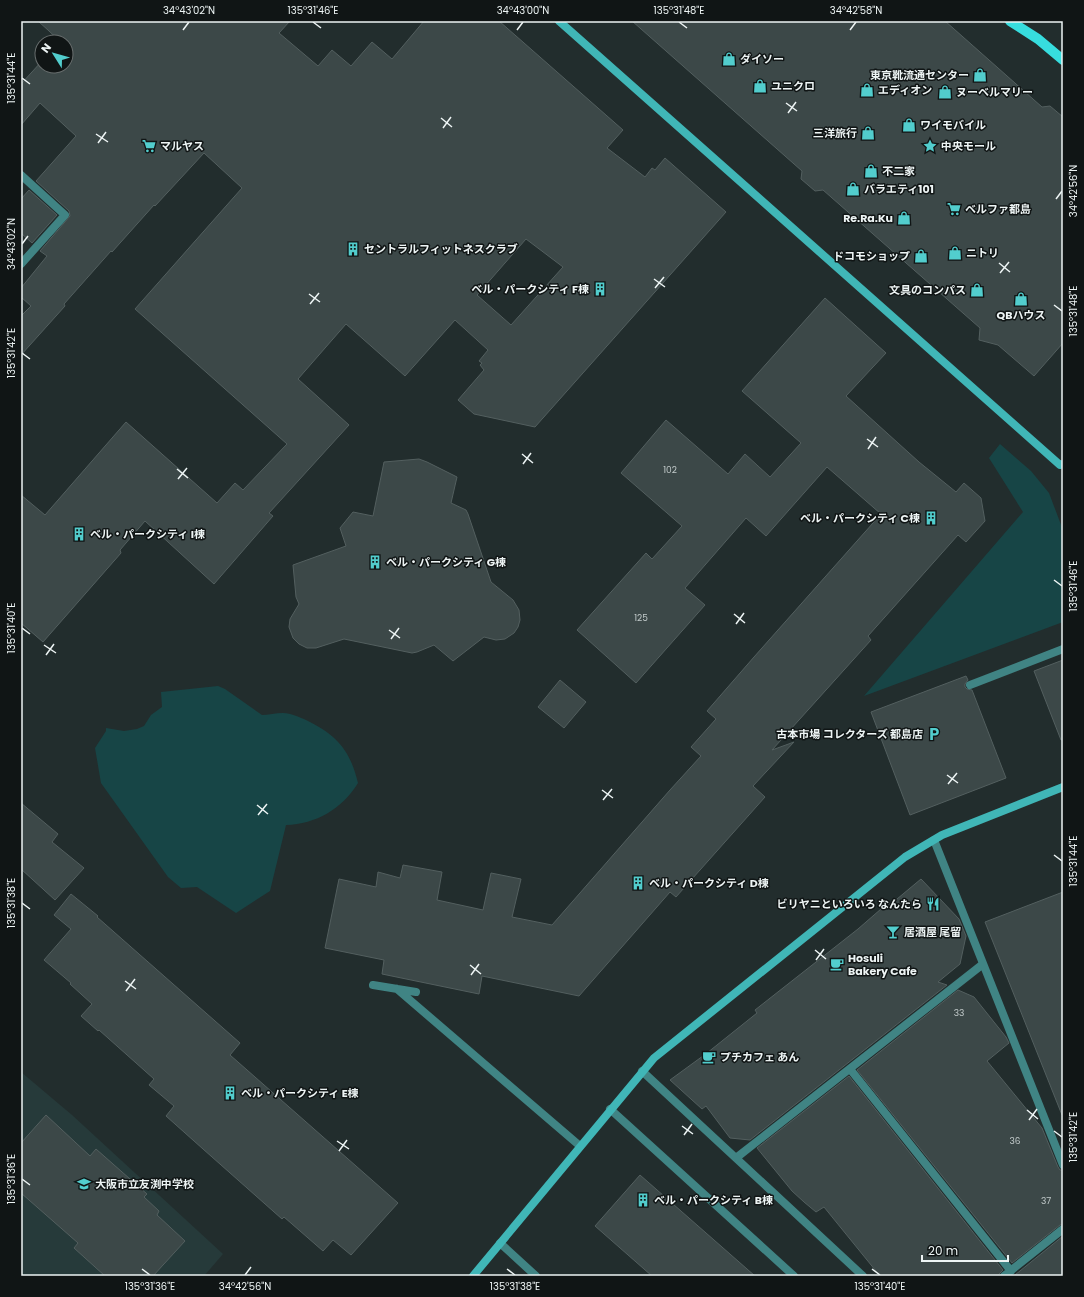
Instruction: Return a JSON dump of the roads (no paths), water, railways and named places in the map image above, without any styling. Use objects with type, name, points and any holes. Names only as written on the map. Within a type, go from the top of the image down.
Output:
[{"type":"main road","points":[[1010,21],[1038,39],[1063,60]]},
{"type":"street","points":[[559,21],[1062,466]]},
{"type":"street","points":[[21,175],[65,215],[21,264]]},
{"type":"street","points":[[970,685],[1063,649]]},
{"type":"street","points":[[473,1276],[610,1109],[654,1058],[905,857],[942,835],[1063,787]]},
{"type":"street","points":[[934,840],[1063,1165]]},
{"type":"street","points":[[736,1158],[983,964]]},
{"type":"street","points":[[373,985],[416,992]]},
{"type":"street","points":[[397,988],[580,1146]]},
{"type":"street","points":[[850,1068],[1007,1273],[1063,1229]]},
{"type":"street","points":[[642,1071],[863,1276]]},
{"type":"street","points":[[610,1109],[794,1276]]},
{"type":"street","points":[[500,1243],[536,1276]]},
{"type":"place","name":"ダイソー","points":[[729,59]]},
{"type":"place","name":"東京靴流通センター","points":[[980,75]]},
{"type":"place","name":"ユニクロ","points":[[760,86]]},
{"type":"place","name":"エディオン","points":[[867,90]]},
{"type":"place","name":"ヌーベルマリー","points":[[945,92]]},
{"type":"place","name":"ワイモバイル","points":[[909,125]]},
{"type":"place","name":"三洋旅行","points":[[868,133]]},
{"type":"place","name":"マルヤス","points":[[149,146]]},
{"type":"place","name":"中央モール","points":[[930,146]]},
{"type":"place","name":"不二家","points":[[871,171]]},
{"type":"place","name":"バラエティ101","points":[[853,189]]},
{"type":"place","name":"ベルファ都島","points":[[954,209]]},
{"type":"place","name":"Re.Ra.Ku","points":[[904,218]]},
{"type":"place","name":"セントラルフィットネスクラブ","points":[[353,249]]},
{"type":"place","name":"ニトリ","points":[[955,253]]},
{"type":"place","name":"ドコモショップ","points":[[921,256]]},
{"type":"place","name":"ベル・パークシティ F棟","points":[[600,289]]},
{"type":"place","name":"文具のコンパス","points":[[977,290]]},
{"type":"place","name":"QBハウス","points":[[1021,299]]},
{"type":"place","name":"ベル・パークシティ C棟","points":[[931,518]]},
{"type":"place","name":"ベル・パークシティ I棟","points":[[79,534]]},
{"type":"place","name":"ベル・パークシティ G棟","points":[[375,562]]},
{"type":"place","name":"古本市場 コレクターズ 都島店","points":[[934,734]]},
{"type":"place","name":"ベル・パークシティ D棟","points":[[638,883]]},
{"type":"place","name":"ビリヤニといろいろ なんたら","points":[[933,904]]},
{"type":"place","name":"居酒屋 尾留","points":[[893,932]]},
{"type":"place","name":"Hosuli Bakery Cafe","points":[[837,964]]},
{"type":"place","name":"プチカフェ あん","points":[[709,1057]]},
{"type":"place","name":"ベル・パークシティ E棟","points":[[230,1093]]},
{"type":"place","name":"大阪市立友渕中学校","points":[[84,1184]]},
{"type":"place","name":"ベル・パークシティ B棟","points":[[643,1200]]}]
